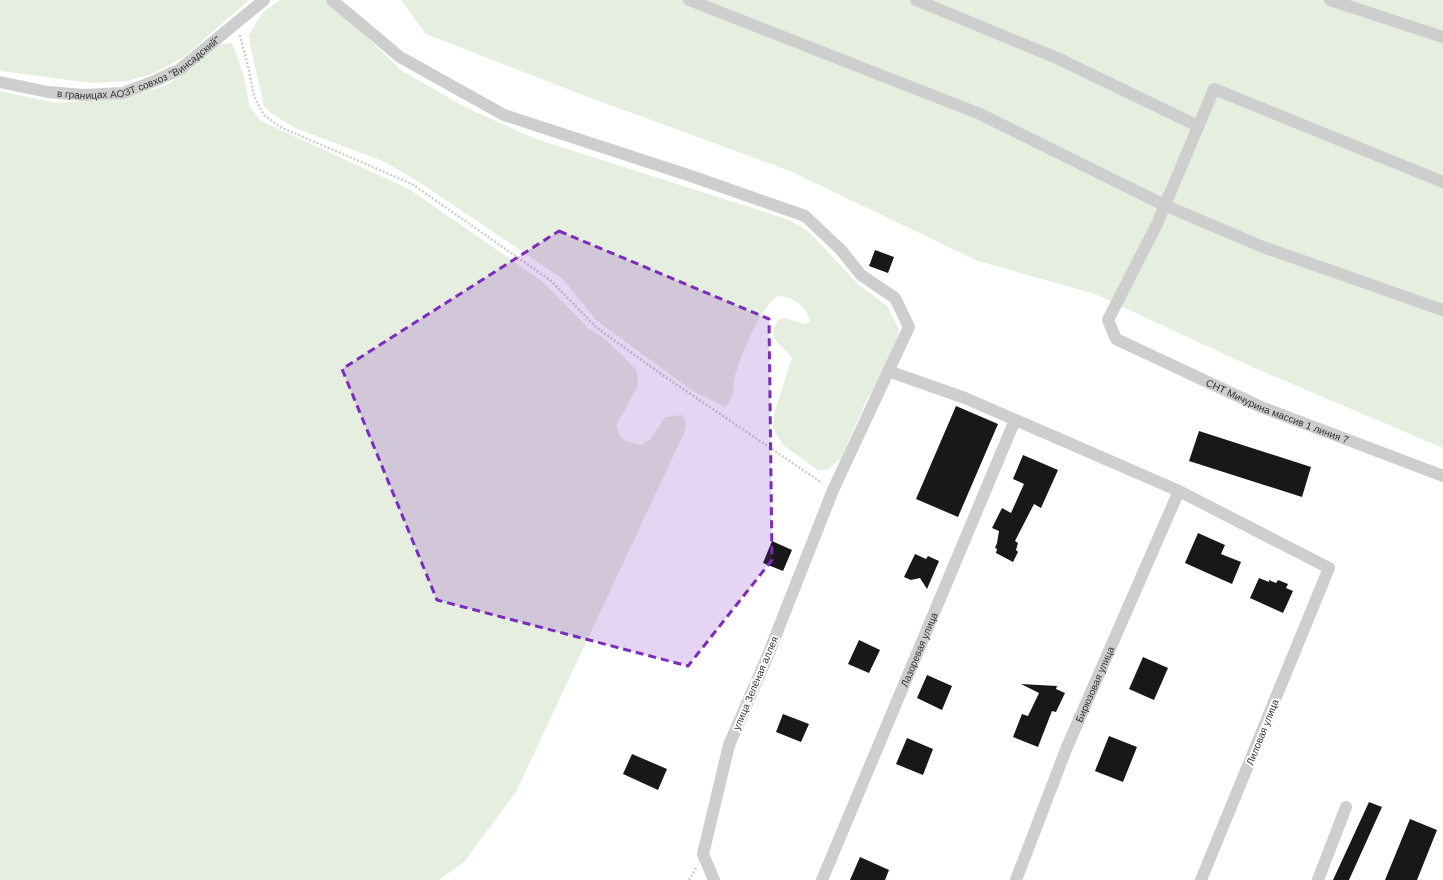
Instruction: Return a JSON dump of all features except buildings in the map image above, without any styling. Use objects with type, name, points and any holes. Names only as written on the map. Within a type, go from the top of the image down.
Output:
[{"type":"street","name":"в границах АОЗТ совхоз \"Винсадский\"","points":[[0,82],[48,92],[84,95],[123,93],[179,70],[264,0]]},
{"type":"street","name":"улица Зелёная аллея","points":[[332,0],[400,57],[504,115],[691,176],[805,216],[841,250],[861,275],[895,298],[909,327],[833,490],[768,655],[729,745],[703,854],[714,880]]},
{"type":"street","points":[[689,0],[980,114],[1164,205],[1263,247],[1443,310]]},
{"type":"street","points":[[916,0],[1057,58],[1198,126]]},
{"type":"street","points":[[1330,0],[1443,37]]},
{"type":"street","points":[[1164,205],[1214,89],[1443,182]]},
{"type":"street","name":"СНТ Мичурина массив 1 линия 7","points":[[1164,205],[1108,320],[1116,339],[1261,406],[1443,476]]},
{"type":"street","points":[[888,371],[965,398],[1178,491]]},
{"type":"street","name":"Лазоревая улица","points":[[822,880],[1015,420]]},
{"type":"street","name":"Лиловая улица","points":[[1178,491],[1329,568],[1201,880]]},
{"type":"street","name":"Бирюзовая улица","points":[[1016,880],[1067,747],[1178,491]]},
{"type":"street","points":[[1318,880],[1346,807]]},
{"type":"path","points":[[236,23],[254,96],[264,115],[280,127],[412,184],[550,280],[597,328],[664,376],[833,490]]},
{"type":"highlighted area","points":[[559,231],[769,319],[772,560],[688,666],[437,600],[342,369]]},
{"type":"green space","points":[[0,0],[249,0],[184,57],[152,74],[127,81],[92,83],[0,71]]},
{"type":"green space","points":[[280,0],[325,0],[332,4],[401,70],[463,106],[533,138],[787,219],[809,232],[858,284],[887,306],[899,329],[890,363],[866,401],[841,458],[827,470],[818,470],[783,445],[773,428],[775,410],[792,358],[774,338],[774,328],[778,320],[786,318],[803,324],[811,321],[802,306],[794,300],[777,296],[764,311],[752,331],[743,353],[736,372],[731,399],[725,407],[691,390],[596,320],[563,279],[422,184],[385,162],[295,128],[271,113],[264,106],[249,35],[263,12]]},
{"type":"green space","points":[[401,0],[1443,0],[1443,448],[1250,366],[1095,294],[978,261],[790,171],[575,92],[426,34]]},
{"type":"green space","points":[[232,43],[243,73],[250,107],[261,121],[409,189],[543,282],[588,328],[605,339],[624,357],[636,370],[638,379],[637,387],[616,426],[622,438],[629,442],[642,445],[650,440],[665,417],[682,415],[686,423],[684,433],[516,792],[464,862],[439,880],[0,880],[0,91],[56,103],[119,99],[167,85],[219,45]]}]
